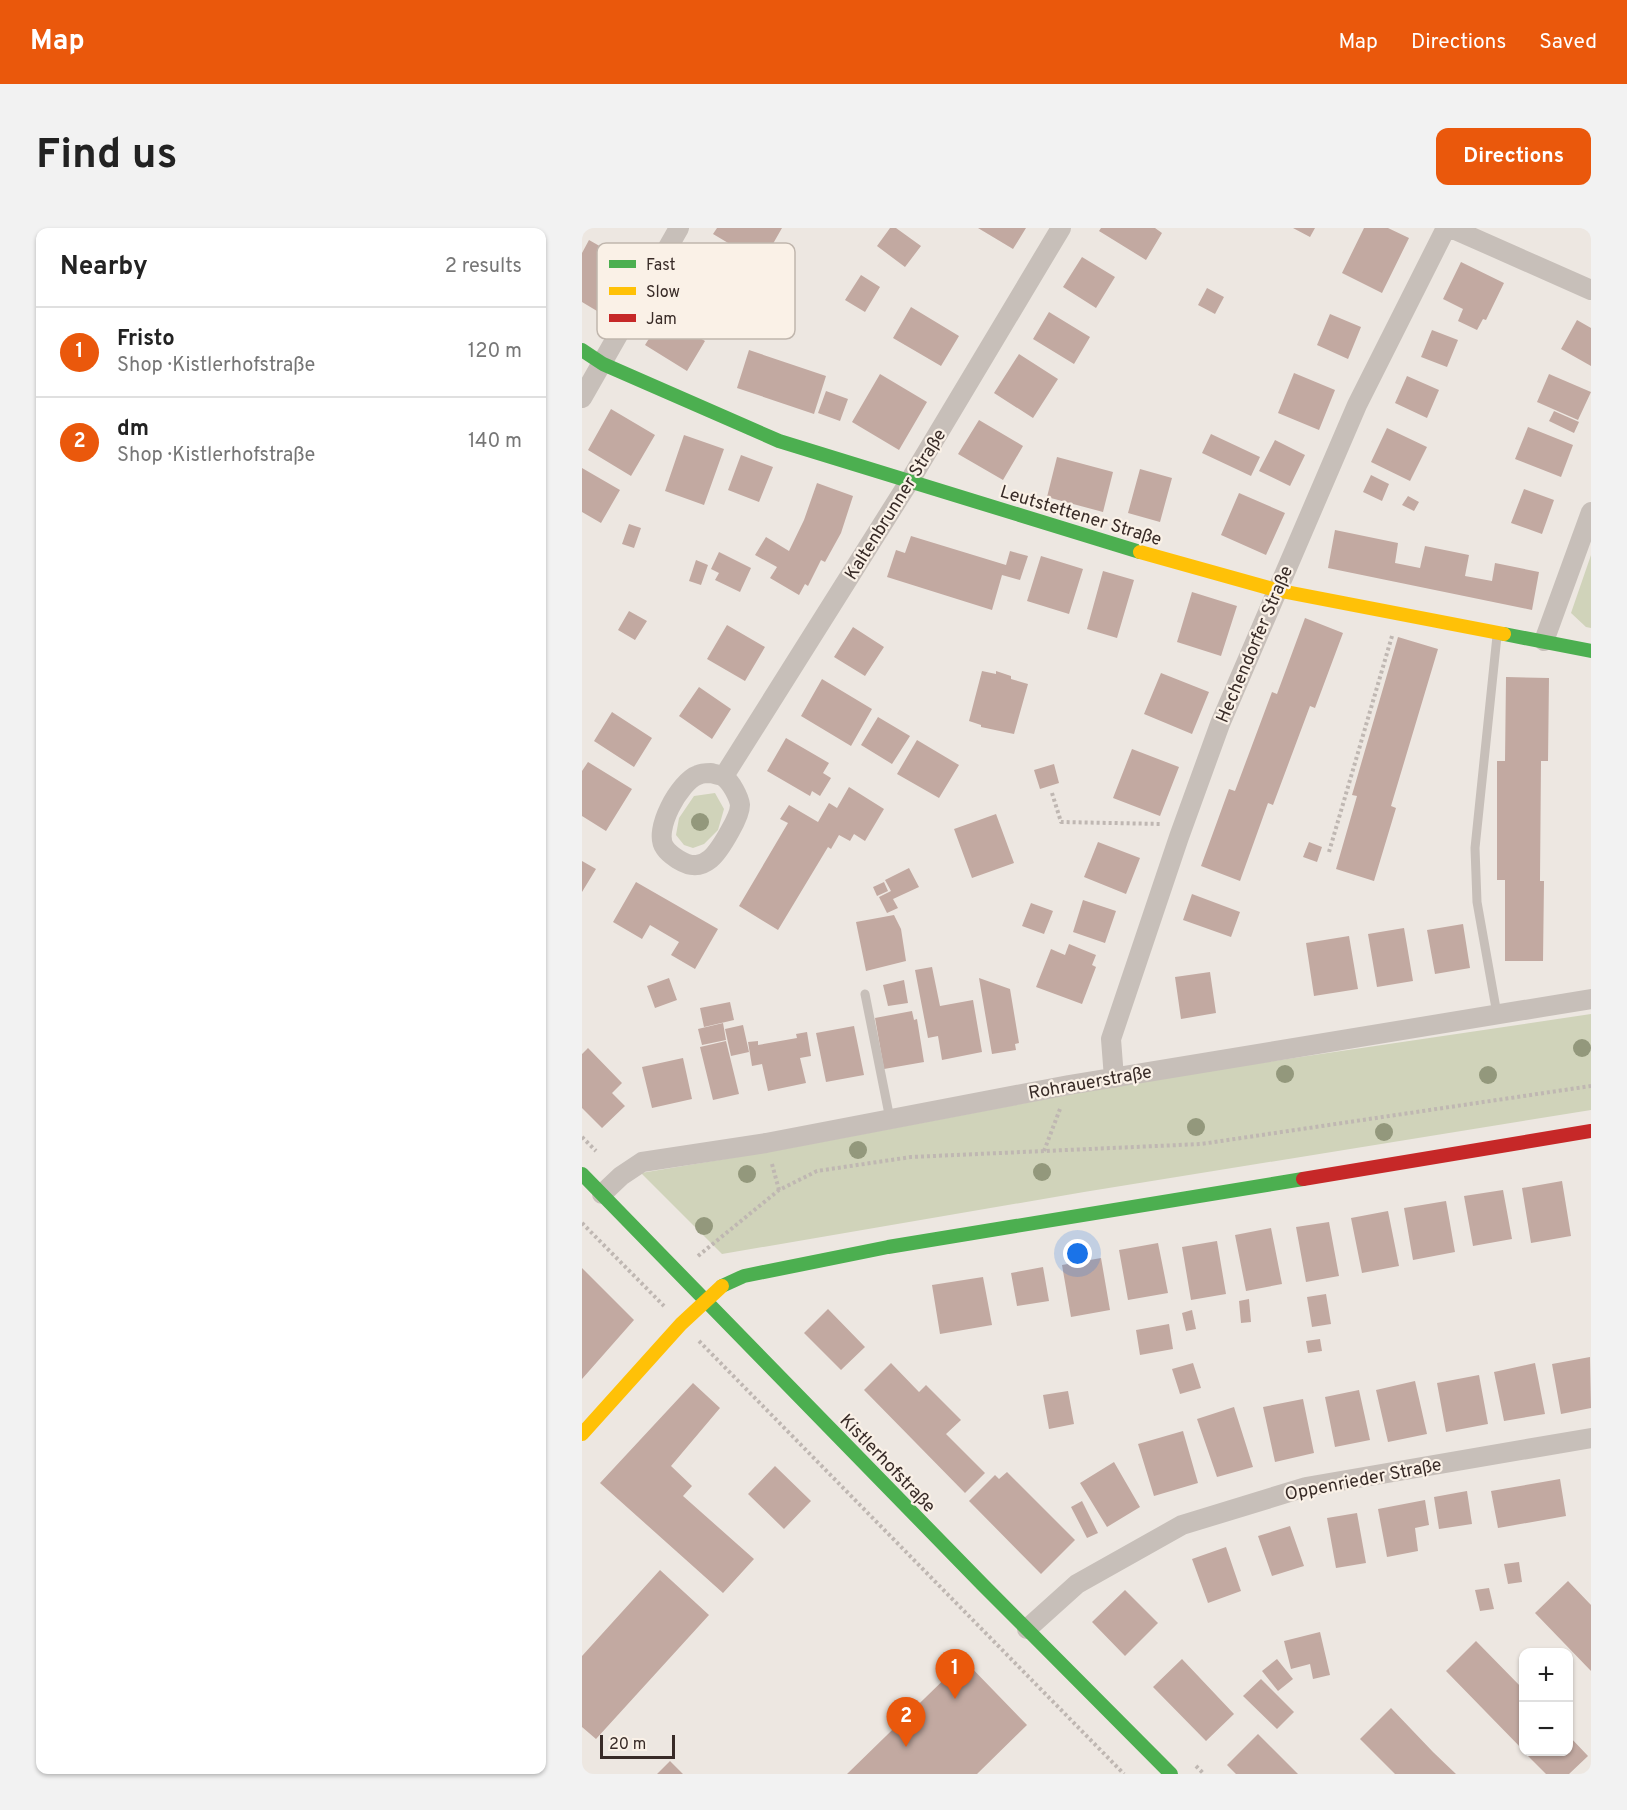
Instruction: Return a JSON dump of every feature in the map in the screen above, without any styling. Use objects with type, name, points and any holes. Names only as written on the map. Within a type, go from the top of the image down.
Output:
[{"type":"street","points":[[670,243],[679,228]]},
{"type":"street","name":"Kaltenbrunner Straße","points":[[724,776],[909,482],[1061,228]]},
{"type":"street","points":[[1448,228],[1591,290]]},
{"type":"street","name":"Hechendorfer Straße","points":[[1114,1078],[1111,1039],[1220,724],[1357,405],[1448,228]]},
{"type":"street","points":[[582,398],[615,339]]},
{"type":"street","name":"Leutstettener Straße","points":[[582,350],[603,364],[779,441],[1156,557],[1276,590],[1591,651]]},
{"type":"street","points":[[1544,641],[1591,512]]},
{"type":"street","points":[[711,772],[724,776],[734,789],[740,805],[735,821],[714,855],[696,866],[686,864],[669,854],[660,842],[661,828],[666,814],[683,787],[696,775],[711,772]]},
{"type":"street","name":"Rohrauerstraße","points":[[602,1194],[621,1176],[642,1162],[766,1143],[1069,1085],[1591,999]]},
{"type":"street","points":[[582,1434],[681,1324],[723,1286],[744,1275],[877,1249],[1591,1131]]},
{"type":"street","name":"Kistlerhofstraße","points":[[582,1174],[1171,1774]]},
{"type":"street","name":"Oppenrieder Straße","points":[[1027,1629],[1077,1584],[1182,1526],[1306,1487],[1591,1438]]},
{"type":"lane","points":[[1497,1014],[1477,902],[1475,848],[1498,632]]},
{"type":"lane","points":[[866,994],[890,1119]]},
{"type":"path","points":[[1329,852],[1399,613]]},
{"type":"path","points":[[1052,793],[1061,822],[1184,824]]},
{"type":"path","points":[[1044,1150],[1069,1085]]},
{"type":"path","points":[[696,1257],[779,1190],[817,1171],[911,1157],[1201,1144],[1591,1086]]},
{"type":"path","points":[[582,1223],[1124,1774]]},
{"type":"green space","points":[[1591,555],[1591,628],[1586,627],[1571,613]]},
{"type":"green space","points":[[715,793],[724,809],[718,830],[704,844],[693,848],[684,845],[676,835],[679,818],[694,796]]},
{"type":"green space","points":[[1591,1014],[1591,1110],[1084,1192],[722,1254],[641,1173],[779,1150],[1146,1080]]},
{"type":"building","points":[[717,228],[782,228],[773,243],[728,243],[713,234]]},
{"type":"building","points":[[890,228],[896,228],[921,246],[905,267],[877,246]]},
{"type":"building","points":[[978,228],[1026,228],[1013,249]]},
{"type":"building","points":[[1101,228],[1155,228],[1162,233],[1146,260],[1099,231]]},
{"type":"building","points":[[1293,228],[1315,228],[1310,237]]},
{"type":"building","points":[[1364,228],[1388,228],[1409,238],[1382,293],[1342,273]]},
{"type":"building","points":[[589,240],[597,245],[597,311],[582,302],[582,253]]},
{"type":"building","points":[[1082,257],[1115,277],[1096,308],[1063,287]]},
{"type":"building","points":[[1461,262],[1504,283],[1486,320],[1483,319],[1477,330],[1458,321],[1463,309],[1443,299]]},
{"type":"building","points":[[861,275],[880,287],[865,312],[845,300]]},
{"type":"building","points":[[1207,288],[1224,297],[1215,314],[1198,305]]},
{"type":"building","points":[[911,307],[959,336],[941,366],[893,338]]},
{"type":"building","points":[[1049,312],[1090,337],[1074,364],[1033,339]]},
{"type":"building","points":[[1330,314],[1361,327],[1348,359],[1317,345]]},
{"type":"building","points":[[1577,320],[1591,328],[1591,366],[1561,349]]},
{"type":"building","points":[[1432,330],[1458,340],[1447,367],[1421,357]]},
{"type":"building","points":[[649,339],[702,339],[705,341],[687,371],[645,345]]},
{"type":"building","points":[[749,350],[826,376],[814,414],[737,388]]},
{"type":"building","points":[[1019,354],[1058,379],[1033,418],[994,393]]},
{"type":"building","points":[[1294,373],[1335,390],[1319,430],[1278,413]]},
{"type":"building","points":[[880,374],[927,402],[899,450],[852,422]]},
{"type":"building","points":[[1549,374],[1591,392],[1578,420],[1537,402]]},
{"type":"building","points":[[1407,376],[1439,390],[1427,418],[1395,403]]},
{"type":"building","points":[[826,391],[848,399],[840,421],[818,413]]},
{"type":"building","points":[[611,409],[655,435],[631,476],[588,450]]},
{"type":"building","points":[[1554,411],[1579,422],[1574,433],[1549,421]]},
{"type":"building","points":[[979,420],[1023,446],[1003,480],[958,454]]},
{"type":"building","points":[[1528,427],[1573,445],[1561,477],[1515,459]]},
{"type":"building","points":[[1387,428],[1427,447],[1410,481],[1371,462]]},
{"type":"building","points":[[1211,434],[1260,457],[1251,476],[1202,453]]},
{"type":"building","points":[[684,435],[724,449],[704,505],[665,491]]},
{"type":"building","points":[[1275,440],[1305,455],[1290,486],[1259,471]]},
{"type":"building","points":[[741,455],[773,467],[759,502],[728,490]]},
{"type":"building","points":[[1057,457],[1113,472],[1103,512],[1047,497]]},
{"type":"building","points":[[582,468],[620,490],[601,523],[582,512]]},
{"type":"building","points":[[1140,469],[1172,478],[1160,522],[1128,513]]},
{"type":"building","points":[[1371,475],[1389,484],[1382,501],[1363,492]]},
{"type":"building","points":[[817,483],[853,496],[841,533],[825,562],[821,560],[808,586],[805,584],[799,595],[770,578],[777,567],[755,555],[766,537],[789,551],[804,520]]},
{"type":"building","points":[[1524,489],[1554,500],[1542,534],[1511,523]]},
{"type":"building","points":[[1239,493],[1285,513],[1266,555],[1221,535]]},
{"type":"building","points":[[1408,496],[1419,502],[1414,511],[1402,505]]},
{"type":"building","points":[[629,524],[641,528],[634,548],[622,544]]},
{"type":"building","points":[[1335,530],[1398,543],[1395,563],[1420,568],[1425,546],[1469,555],[1465,576],[1492,581],[1495,563],[1539,572],[1532,610],[1328,568]]},
{"type":"building","points":[[911,536],[1006,565],[1010,551],[1028,556],[1020,580],[1002,575],[992,610],[887,577],[896,550],[905,553]]},
{"type":"building","points":[[719,552],[751,568],[740,592],[715,580],[719,573],[711,569]]},
{"type":"building","points":[[1041,556],[1083,569],[1069,614],[1027,601]]},
{"type":"building","points":[[696,560],[708,565],[701,585],[689,581]]},
{"type":"building","points":[[1103,571],[1134,580],[1117,638],[1087,629]]},
{"type":"building","points":[[1192,592],[1237,606],[1221,656],[1177,642]]},
{"type":"building","points":[[629,611],[647,621],[635,640],[618,630]]},
{"type":"building","points":[[1305,618],[1343,633],[1315,708],[1310,706],[1273,805],[1268,803],[1240,881],[1201,866],[1229,789],[1235,791],[1272,692],[1277,694]]},
{"type":"building","points":[[727,625],[765,647],[745,681],[707,659]]},
{"type":"building","points":[[853,627],[884,647],[865,676],[834,657]]},
{"type":"building","points":[[1398,637],[1438,649],[1391,806],[1396,808],[1374,881],[1336,869],[1357,796],[1352,795]]},
{"type":"building","points":[[982,671],[996,674],[996,671],[1028,684],[1014,734],[981,727],[969,721]]},
{"type":"building","points":[[1161,673],[1209,692],[1192,734],[1144,714]]},
{"type":"building","points":[[1506,677],[1549,678],[1548,761],[1541,761],[1540,881],[1544,881],[1543,961],[1505,961],[1505,880],[1497,880],[1497,761],[1505,761]]},
{"type":"building","points":[[822,679],[872,709],[851,746],[801,716]]},
{"type":"building","points":[[699,687],[731,709],[712,739],[679,716]]},
{"type":"building","points":[[612,712],[652,738],[634,767],[594,741]]},
{"type":"building","points":[[878,717],[910,736],[892,764],[861,745]]},
{"type":"building","points":[[786,738],[829,763],[823,773],[831,778],[820,796],[812,791],[810,796],[767,771]]},
{"type":"building","points":[[917,740],[959,765],[939,798],[897,774]]},
{"type":"building","points":[[1132,749],[1179,767],[1160,816],[1113,798]]},
{"type":"building","points":[[588,762],[632,789],[606,831],[582,816],[582,771]]},
{"type":"building","points":[[1054,764],[1059,783],[1040,789],[1034,770]]},
{"type":"building","points":[[849,787],[884,809],[865,841],[854,834],[850,841],[839,835],[831,849],[828,847],[778,930],[739,906],[788,823],[780,819],[789,805],[818,822],[829,803],[837,808]]},
{"type":"building","points":[[996,814],[1014,863],[972,878],[954,829]]},
{"type":"building","points":[[1098,842],[1140,858],[1126,894],[1084,877]]},
{"type":"building","points":[[1309,842],[1322,847],[1317,862],[1303,857]]},
{"type":"building","points":[[582,861],[596,869],[582,892]]},
{"type":"building","points":[[909,868],[919,887],[893,899],[898,908],[887,913],[879,897],[891,891],[885,880]]},
{"type":"building","points":[[636,882],[718,929],[695,969],[671,955],[679,942],[650,925],[642,939],[613,922]]},
{"type":"building","points":[[884,882],[888,891],[877,896],[873,887]]},
{"type":"building","points":[[1192,894],[1240,912],[1231,937],[1183,920]]},
{"type":"building","points":[[1083,900],[1116,911],[1105,943],[1073,932]]},
{"type":"building","points":[[1031,903],[1053,911],[1044,934],[1022,926]]},
{"type":"building","points":[[894,915],[901,929],[906,961],[866,971],[856,922]]},
{"type":"building","points":[[1463,924],[1470,968],[1435,974],[1427,930]]},
{"type":"building","points":[[1404,928],[1413,981],[1377,987],[1368,934]]},
{"type":"building","points":[[1349,936],[1358,989],[1314,996],[1306,943]]},
{"type":"building","points":[[1069,944],[1096,955],[1092,965],[1096,967],[1082,1004],[1036,987],[1051,949],[1065,955]]},
{"type":"building","points":[[932,967],[940,1006],[973,1000],[982,1052],[942,1060],[938,1036],[928,1038],[915,970]]},
{"type":"building","points":[[1210,972],[1216,1013],[1181,1019],[1175,977]]},
{"type":"building","points":[[669,978],[677,1000],[655,1008],[647,986]]},
{"type":"building","points":[[979,978],[1010,989],[1019,1043],[1015,1044],[1016,1050],[992,1054]]},
{"type":"building","points":[[904,980],[908,1003],[888,1006],[883,985]]},
{"type":"building","points":[[730,1002],[734,1020],[704,1027],[700,1008]]},
{"type":"building","points":[[912,1011],[914,1020],[917,1019],[924,1062],[884,1069],[875,1018]]},
{"type":"building","points":[[723,1023],[726,1040],[702,1045],[698,1029]]},
{"type":"building","points":[[743,1025],[749,1052],[731,1056],[725,1029]]},
{"type":"building","points":[[854,1026],[864,1075],[826,1082],[816,1033]]},
{"type":"building","points":[[807,1032],[811,1056],[800,1058],[806,1083],[768,1091],[762,1064],[752,1066],[748,1042],[758,1041],[758,1045],[797,1038],[796,1034]]},
{"type":"building","points":[[726,1041],[739,1094],[713,1100],[700,1047]]},
{"type":"building","points":[[588,1048],[622,1083],[612,1093],[625,1106],[602,1128],[582,1108],[582,1054]]},
{"type":"building","points":[[683,1058],[692,1099],[652,1108],[642,1067]]},
{"type":"building","points":[[1562,1181],[1571,1236],[1531,1243],[1522,1188]]},
{"type":"building","points":[[1503,1190],[1512,1239],[1473,1246],[1464,1196]]},
{"type":"building","points":[[1446,1201],[1455,1252],[1413,1260],[1404,1208]]},
{"type":"building","points":[[1388,1211],[1399,1266],[1362,1273],[1351,1218]]},
{"type":"building","points":[[1329,1222],[1339,1276],[1306,1282],[1296,1227]]},
{"type":"building","points":[[1271,1228],[1282,1284],[1246,1291],[1235,1235]]},
{"type":"building","points":[[1217,1241],[1226,1294],[1191,1300],[1182,1247]]},
{"type":"building","points":[[1158,1243],[1168,1293],[1128,1300],[1119,1250]]},
{"type":"building","points":[[1101,1258],[1110,1310],[1071,1317],[1062,1265]]},
{"type":"building","points":[[1043,1267],[1049,1301],[1017,1306],[1011,1273]]},
{"type":"building","points":[[582,1268],[634,1320],[582,1379]]},
{"type":"building","points":[[983,1277],[992,1325],[940,1334],[932,1285]]},
{"type":"building","points":[[1326,1294],[1331,1324],[1312,1327],[1307,1297]]},
{"type":"building","points":[[1249,1299],[1251,1322],[1241,1323],[1239,1301]]},
{"type":"building","points":[[828,1309],[865,1347],[841,1370],[804,1333]]},
{"type":"building","points":[[1192,1310],[1196,1329],[1186,1331],[1182,1313]]},
{"type":"building","points":[[1169,1324],[1173,1349],[1140,1355],[1136,1330]]},
{"type":"building","points":[[1320,1339],[1322,1351],[1308,1353],[1306,1341]]},
{"type":"building","points":[[1590,1357],[1591,1408],[1561,1414],[1552,1364]]},
{"type":"building","points":[[891,1363],[919,1392],[926,1385],[961,1420],[946,1434],[985,1473],[965,1493],[864,1390]]},
{"type":"building","points":[[1193,1363],[1201,1388],[1180,1394],[1172,1369]]},
{"type":"building","points":[[1535,1363],[1545,1414],[1504,1421],[1494,1372]]},
{"type":"building","points":[[1479,1375],[1488,1424],[1446,1432],[1437,1383]]},
{"type":"building","points":[[1415,1381],[1427,1434],[1388,1442],[1376,1390]]},
{"type":"building","points":[[693,1383],[720,1408],[671,1466],[692,1486],[683,1496],[754,1559],[723,1593],[600,1483]]},
{"type":"building","points":[[1359,1390],[1370,1440],[1335,1447],[1325,1397]]},
{"type":"building","points":[[1068,1391],[1074,1424],[1049,1429],[1043,1395]]},
{"type":"building","points":[[1303,1399],[1314,1453],[1275,1462],[1263,1407]]},
{"type":"building","points":[[1234,1407],[1253,1467],[1217,1477],[1197,1419]]},
{"type":"building","points":[[1183,1431],[1198,1483],[1154,1496],[1138,1444]]},
{"type":"building","points":[[1114,1462],[1140,1507],[1107,1527],[1080,1483]]},
{"type":"building","points":[[775,1466],[811,1501],[784,1529],[748,1494]]},
{"type":"building","points":[[1007,1472],[1075,1540],[1041,1574],[969,1501],[995,1475],[999,1479]]},
{"type":"building","points":[[1560,1479],[1566,1516],[1498,1528],[1491,1491]]},
{"type":"building","points":[[1467,1491],[1472,1524],[1439,1529],[1434,1497]]},
{"type":"building","points":[[1425,1500],[1429,1525],[1415,1528],[1418,1551],[1387,1557],[1378,1509]]},
{"type":"building","points":[[1082,1501],[1098,1533],[1087,1538],[1071,1507]]},
{"type":"building","points":[[1357,1513],[1366,1563],[1336,1568],[1327,1518]]},
{"type":"building","points":[[1290,1526],[1304,1566],[1272,1576],[1258,1536]]},
{"type":"building","points":[[1226,1547],[1241,1591],[1208,1603],[1192,1559]]},
{"type":"building","points":[[1519,1562],[1522,1582],[1508,1584],[1504,1564]]},
{"type":"building","points":[[660,1570],[709,1615],[596,1739],[582,1727],[582,1656]]},
{"type":"building","points":[[1568,1581],[1591,1605],[1591,1671],[1573,1652],[1573,1648],[1569,1648],[1535,1613]]},
{"type":"building","points":[[1489,1588],[1494,1609],[1480,1611],[1475,1590]]},
{"type":"building","points":[[1125,1590],[1158,1623],[1125,1656],[1092,1622]]},
{"type":"building","points":[[1320,1632],[1330,1675],[1313,1679],[1310,1664],[1291,1669],[1284,1641]]},
{"type":"building","points":[[1476,1641],[1519,1685],[1519,1746],[1446,1671]]},
{"type":"building","points":[[1182,1659],[1234,1714],[1206,1741],[1153,1687]]},
{"type":"building","points":[[1277,1659],[1293,1679],[1278,1691],[1262,1671]]},
{"type":"building","points":[[964,1660],[1027,1725],[977,1774],[847,1774]]},
{"type":"building","points":[[1261,1679],[1294,1712],[1277,1729],[1243,1696]]},
{"type":"building","points":[[1391,1708],[1456,1774],[1395,1774],[1360,1739]]},
{"type":"building","points":[[1258,1734],[1298,1774],[1236,1774],[1227,1765]]},
{"type":"building","points":[[1573,1740],[1588,1756],[1569,1774],[1546,1774],[1528,1756],[1573,1756]]},
{"type":"building","points":[[670,1761],[683,1774],[657,1774]]},
{"type":"traffic: fast","points":[[582,350],[603,364],[779,441],[1140,552]]},
{"type":"traffic: fast","points":[[1504,634],[1591,651]]},
{"type":"traffic: fast","points":[[582,1174],[1171,1774]]},
{"type":"traffic: fast","points":[[722,1286],[744,1276],[888,1247],[1303,1179]]},
{"type":"traffic: slow","points":[[1140,552],[1276,590],[1504,634]]},
{"type":"traffic: slow","points":[[582,1434],[681,1324],[722,1286]]},
{"type":"traffic: jam","points":[[1303,1179],[1591,1131]]},
{"type":"place","name":"Fristo","points":[[955,1699]]},
{"type":"place","name":"dm","points":[[906,1747]]}]
